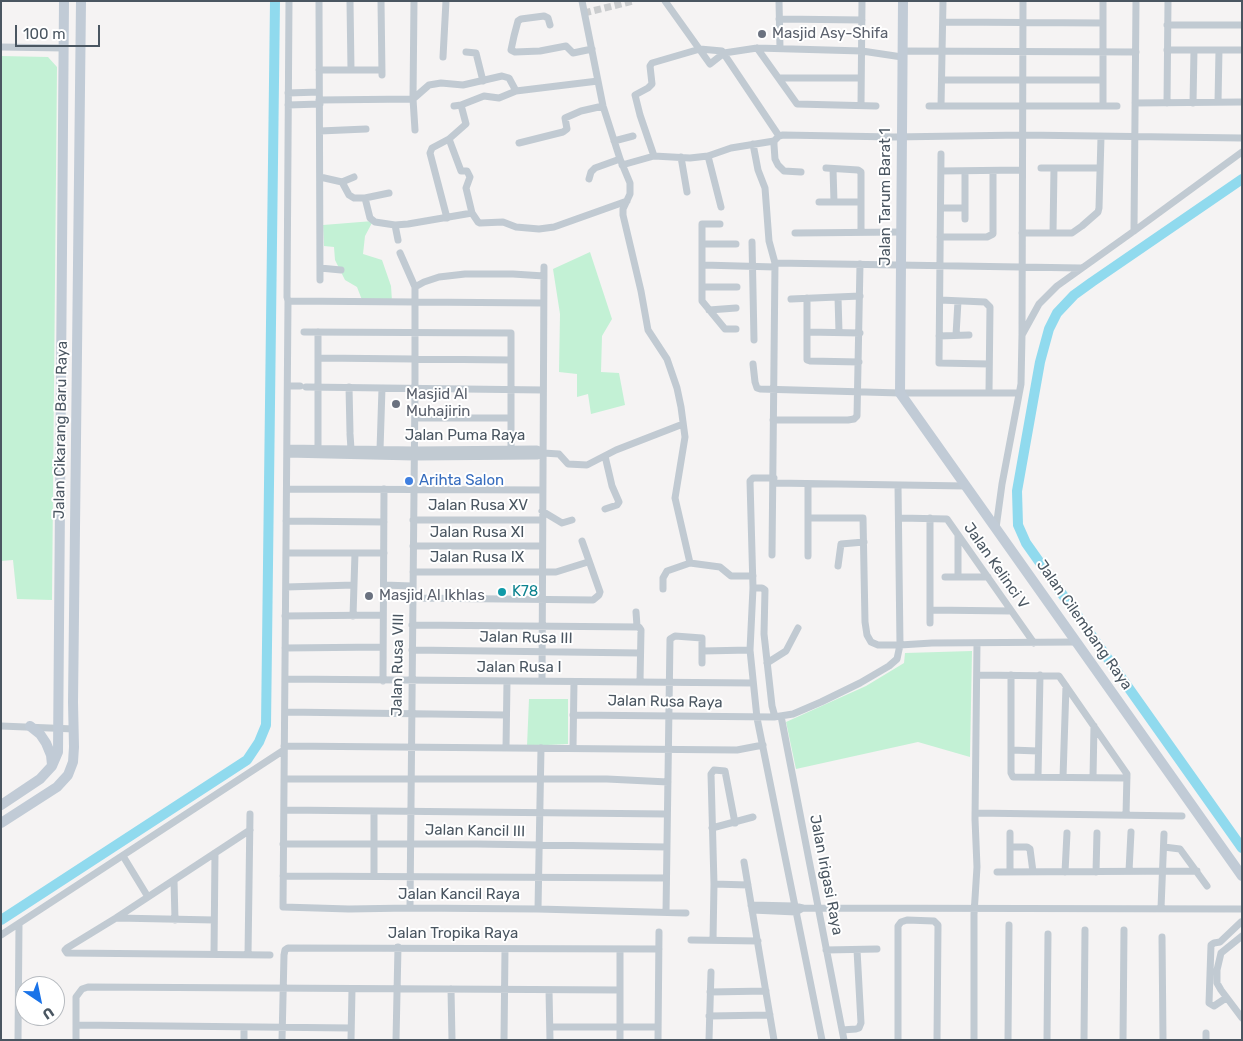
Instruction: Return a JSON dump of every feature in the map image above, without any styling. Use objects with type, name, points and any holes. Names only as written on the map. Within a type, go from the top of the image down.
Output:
[{"type":"main road","name":"Jalan Cikarang Baru Raya","points":[[52,766],[58,752],[64,1]]},
{"type":"main road","name":"Jalan Cikarang Baru Raya","points":[[1,823],[57,786],[68,775],[73,762],[81,1]]},
{"type":"main road","name":"Jalan Tarum Barat 1","points":[[900,393],[903,1]]},
{"type":"main road","points":[[63,245],[79,244]]},
{"type":"main road","name":"Jalan Cilembang Raya","points":[[900,393],[1242,876]]},
{"type":"main road","points":[[1,805],[40,779],[52,766],[51,754],[46,743],[40,734],[30,726]]},
{"type":"street","points":[[289,1],[288,386],[283,876],[666,878]]},
{"type":"street","points":[[319,1],[320,280]]},
{"type":"street","points":[[350,1],[351,70]]},
{"type":"street","points":[[319,70],[382,72],[381,1]]},
{"type":"street","points":[[414,1],[413,100],[415,130]]},
{"type":"street","points":[[443,57],[446,1]]},
{"type":"street","points":[[582,1],[603,106],[631,189],[623,209],[623,215],[648,330],[667,359],[677,388],[685,438],[675,498],[690,563]]},
{"type":"street","points":[[665,1],[705,49],[708,63],[715,62],[724,53],[757,48],[862,50],[902,54],[942,51],[1136,52]]},
{"type":"street","points":[[779,1],[780,48]]},
{"type":"street","points":[[861,106],[862,1]]},
{"type":"street","points":[[941,106],[943,1]]},
{"type":"street","points":[[996,528],[1019,393],[1022,335],[1023,1]]},
{"type":"street","points":[[1103,1],[1103,106]]},
{"type":"street","points":[[1134,232],[1136,1]]},
{"type":"street","points":[[1167,102],[1168,1]]},
{"type":"street","points":[[550,25],[548,18],[544,16],[520,19],[514,36],[512,50],[515,52],[566,46],[573,53],[592,49]]},
{"type":"street","points":[[779,19],[862,20]]},
{"type":"street","points":[[943,22],[1103,23]]},
{"type":"street","points":[[1167,25],[1242,25]]},
{"type":"street","points":[[1,47],[64,48]]},
{"type":"street","points":[[757,48],[797,104],[876,106]]},
{"type":"street","points":[[654,156],[635,94],[652,84],[650,66],[652,63],[705,49],[719,50],[724,53],[777,139],[775,159],[780,168],[784,171],[801,172]]},
{"type":"street","points":[[1167,50],[1242,50]]},
{"type":"street","points":[[1193,103],[1194,50]]},
{"type":"street","points":[[1218,50],[1218,102]]},
{"type":"street","points":[[466,52],[475,52],[483,81]]},
{"type":"street","points":[[288,105],[320,102],[413,100],[429,85],[441,83],[463,85],[507,76],[511,79],[516,91]]},
{"type":"street","points":[[779,78],[861,78]]},
{"type":"street","points":[[942,80],[1103,80]]},
{"type":"street","points":[[447,218],[430,154],[432,148],[449,138],[466,124],[458,105],[484,96],[499,98],[516,91],[598,81]]},
{"type":"street","points":[[288,93],[320,92]]},
{"type":"street","points":[[1135,103],[1242,102]]},
{"type":"street","points":[[519,143],[564,132],[567,129],[565,118],[581,111],[603,106]]},
{"type":"street","points":[[929,106],[1117,106]]},
{"type":"street","points":[[320,130],[366,129]]},
{"type":"street","points":[[589,179],[592,171],[621,162],[654,156],[708,156],[731,148],[777,139],[782,135],[1242,138]]},
{"type":"street","points":[[614,141],[633,136]]},
{"type":"street","points":[[1022,233],[1076,231],[1098,212],[1101,137]]},
{"type":"street","points":[[449,138],[461,171],[468,172],[470,177],[466,189],[472,213],[480,223],[503,222],[516,227],[539,230],[554,227],[627,202]]},
{"type":"street","points":[[758,143],[758,170],[765,188],[769,241],[775,265],[772,555]]},
{"type":"street","points":[[1022,335],[1039,304],[1047,295],[1081,268],[1134,232],[1242,152]]},
{"type":"street","points":[[941,154],[940,364],[989,364]]},
{"type":"street","points":[[708,156],[721,207]]},
{"type":"street","points":[[681,157],[687,192]]},
{"type":"street","points":[[1040,168],[1099,168]]},
{"type":"street","points":[[1053,233],[1054,168]]},
{"type":"street","points":[[834,202],[830,169],[861,171],[861,232]]},
{"type":"street","points":[[941,171],[1022,170]]},
{"type":"street","points":[[965,171],[965,218]]},
{"type":"street","points":[[940,237],[990,236],[993,234],[994,171]]},
{"type":"street","points":[[320,177],[342,182],[354,177]]},
{"type":"street","points":[[342,182],[351,197],[365,198],[389,192]]},
{"type":"street","points":[[365,198],[372,220],[395,225],[472,213]]},
{"type":"street","points":[[819,202],[861,202]]},
{"type":"street","points":[[941,208],[965,208]]},
{"type":"street","points":[[720,224],[702,224],[702,301],[725,330],[736,330]]},
{"type":"street","points":[[395,225],[398,240]]},
{"type":"street","points":[[795,234],[901,232]]},
{"type":"street","points":[[752,242],[754,340]]},
{"type":"street","points":[[702,244],[736,244]]},
{"type":"street","points":[[400,253],[415,287],[439,277],[465,274],[544,276]]},
{"type":"street","points":[[703,265],[860,264],[1081,268]]},
{"type":"street","points":[[773,420],[854,419],[858,413],[860,264]]},
{"type":"street","points":[[542,681],[544,267]]},
{"type":"street","points":[[320,268],[341,270]]},
{"type":"street","name":"Jalan Rusa VIII","points":[[410,908],[415,287]]},
{"type":"street","points":[[703,287],[736,287]]},
{"type":"street","points":[[791,299],[860,296]]},
{"type":"street","points":[[838,297],[839,332]]},
{"type":"street","points":[[807,298],[807,359],[810,361],[859,362]]},
{"type":"street","points":[[940,300],[985,302],[990,307],[989,392]]},
{"type":"street","points":[[956,335],[958,300]]},
{"type":"street","points":[[288,301],[543,303]]},
{"type":"street","points":[[710,310],[736,308]]},
{"type":"street","points":[[304,332],[510,333],[511,450]]},
{"type":"street","points":[[318,332],[318,448]]},
{"type":"street","points":[[807,332],[860,333]]},
{"type":"street","points":[[939,336],[969,335]]},
{"type":"street","points":[[318,358],[511,360]]},
{"type":"street","points":[[753,364],[760,390],[1019,393]]},
{"type":"street","points":[[288,386],[543,390]]},
{"type":"street","points":[[349,387],[351,449]]},
{"type":"street","points":[[380,450],[382,388]]},
{"type":"street","points":[[415,418],[511,418]]},
{"type":"street","points":[[542,453],[559,454],[568,464],[587,465],[616,450],[683,424]]},
{"type":"street","name":"Jalan Puma Raya","points":[[287,451],[318,448],[380,450],[414,454],[537,456],[542,453],[537,449],[414,454]]},
{"type":"street","points":[[287,451],[414,454]]},
{"type":"street","points":[[604,509],[617,505],[619,502],[612,486],[605,456]]},
{"type":"street","points":[[822,1040],[763,745],[761,718],[753,683],[750,650],[753,576],[750,481],[754,478],[761,478],[808,484],[966,486]]},
{"type":"street","points":[[808,484],[808,556]]},
{"type":"street","points":[[898,485],[900,518],[900,645]]},
{"type":"street","points":[[287,489],[542,490]]},
{"type":"street","points":[[383,681],[384,489]]},
{"type":"street","points":[[542,511],[562,523],[572,520]]},
{"type":"street","points":[[808,518],[863,518],[867,635],[871,642],[878,645],[1077,642]]},
{"type":"street","name":"Jalan Kelinci V","points":[[900,518],[947,519],[1034,643]]},
{"type":"street","points":[[930,518],[930,623]]},
{"type":"street","name":"Jalan Rusa XV","points":[[413,520],[542,520]]},
{"type":"street","points":[[286,521],[384,522]]},
{"type":"street","points":[[958,535],[958,577]]},
{"type":"street","points":[[412,598],[580,601],[596,599],[600,592],[582,542]]},
{"type":"street","points":[[838,566],[841,544],[864,542]]},
{"type":"street","name":"Jalan Rusa XI","points":[[413,546],[542,546]]},
{"type":"street","points":[[286,552],[384,553]]},
{"type":"street","points":[[353,616],[355,553]]},
{"type":"street","name":"Jalan Rusa IX","points":[[412,572],[561,572],[588,562]]},
{"type":"street","points":[[663,589],[663,578],[667,571],[690,563],[720,567],[731,576],[753,576]]},
{"type":"street","points":[[944,577],[988,577]]},
{"type":"street","points":[[286,587],[354,585]]},
{"type":"street","points":[[384,586],[412,586]]},
{"type":"street","name":"Jalan Irigasi Raya","points":[[753,588],[762,588],[764,590],[764,634],[772,706],[777,717],[844,1040]]},
{"type":"street","points":[[930,610],[1011,611]]},
{"type":"street","points":[[636,612],[637,626],[641,630],[640,682]]},
{"type":"street","points":[[286,616],[383,615]]},
{"type":"street","points":[[412,625],[637,626]]},
{"type":"street","points":[[767,663],[786,651],[798,628]]},
{"type":"street","points":[[666,912],[671,638],[675,636],[703,639],[702,663]]},
{"type":"street","points":[[974,1040],[977,867],[975,812],[977,643]]},
{"type":"street","name":"Jalan Rusa Raya","points":[[573,715],[669,715],[761,718],[793,714],[868,679],[897,659],[900,645]]},
{"type":"street","points":[[285,648],[383,647]]},
{"type":"street","name":"Jalan Rusa III","points":[[412,650],[640,653]]},
{"type":"street","points":[[703,651],[750,650]]},
{"type":"street","points":[[977,675],[1056,675],[1066,686],[1127,774],[1126,815]]},
{"type":"street","points":[[1011,675],[1011,775],[1013,777],[1127,778]]},
{"type":"street","points":[[1038,777],[1040,675]]},
{"type":"street","name":"Jalan Rusa I","points":[[285,679],[753,683]]},
{"type":"street","points":[[506,748],[507,681]]},
{"type":"street","points":[[573,748],[574,682]]},
{"type":"street","points":[[1063,777],[1066,686]]},
{"type":"street","points":[[284,712],[506,715]]},
{"type":"street","points":[[1,726],[74,729]]},
{"type":"street","points":[[1093,777],[1094,726]]},
{"type":"street","points":[[1,934],[268,761],[284,748],[411,747],[737,750],[763,745]]},
{"type":"street","points":[[538,909],[541,748]]},
{"type":"street","points":[[1011,750],[1038,751]]},
{"type":"street","points":[[268,761],[284,765]]},
{"type":"street","points":[[713,940],[714,884],[711,774],[714,770],[725,771],[735,823]]},
{"type":"street","points":[[284,779],[607,780],[668,782]]},
{"type":"street","points":[[284,810],[668,814]]},
{"type":"street","points":[[374,811],[374,876]]},
{"type":"street","points":[[975,812],[1182,816]]},
{"type":"street","points":[[248,955],[250,814]]},
{"type":"street","points":[[712,828],[753,817]]},
{"type":"street","points":[[250,830],[67,948],[66,952],[270,955]]},
{"type":"street","points":[[1129,871],[1131,832]]},
{"type":"street","points":[[1010,833],[1010,872]]},
{"type":"street","points":[[1065,872],[1067,833]]},
{"type":"street","points":[[1096,872],[1097,833]]},
{"type":"street","points":[[1161,908],[1164,834]]},
{"type":"street","name":"Jalan Kancil III","points":[[283,844],[667,847]]},
{"type":"street","points":[[1010,847],[1027,847],[1030,849],[1033,872]]},
{"type":"street","points":[[1164,847],[1180,849],[1207,886]]},
{"type":"street","points":[[214,954],[215,852]]},
{"type":"street","points":[[123,856],[148,897]]},
{"type":"street","points":[[744,862],[774,1040]]},
{"type":"street","points":[[997,872],[1196,871]]},
{"type":"street","name":"Jalan Kancil Raya","points":[[283,876],[284,908],[538,909],[686,913]]},
{"type":"street","points":[[174,880],[175,920]]},
{"type":"street","points":[[714,884],[748,885]]},
{"type":"street","points":[[752,908],[1242,909]]},
{"type":"street","points":[[1226,998],[1216,1006],[1211,1006],[1209,1003],[1211,945],[1214,942],[1220,942],[1241,922],[1228,909]]},
{"type":"street","points":[[116,918],[214,920]]},
{"type":"street","points":[[898,1040],[898,926],[901,922],[907,920],[936,922],[938,924],[938,1040]]},
{"type":"street","points":[[18,1040],[19,924]]},
{"type":"street","points":[[1008,1040],[1009,925]]},
{"type":"street","points":[[1084,1040],[1085,930]]},
{"type":"street","points":[[1123,1040],[1124,930]]},
{"type":"street","points":[[658,1040],[659,932]]},
{"type":"street","points":[[1047,1040],[1048,934]]},
{"type":"street","points":[[1242,936],[1221,953],[1218,960],[1217,982],[1226,998],[1242,1018]]},
{"type":"street","points":[[1162,937],[1163,1040]]},
{"type":"street","points":[[691,940],[758,941]]},
{"type":"street","points":[[1220,942],[1225,949]]},
{"type":"street","points":[[396,1040],[398,948]]},
{"type":"street","name":"Jalan Tropika Raya","points":[[283,988],[284,956],[287,949],[659,949]]},
{"type":"street","points":[[504,1040],[505,949]]},
{"type":"street","points":[[620,949],[620,1040]]},
{"type":"street","points":[[826,950],[877,950]]},
{"type":"street","points":[[842,1030],[856,1029],[861,1023],[857,950]]},
{"type":"street","points":[[709,1040],[711,972]]},
{"type":"street","points":[[76,1040],[76,997],[82,990],[88,987],[620,990]]},
{"type":"street","points":[[282,1040],[283,988]]},
{"type":"street","points":[[351,1040],[352,989]]},
{"type":"street","points":[[451,989],[452,1040]]},
{"type":"street","points":[[549,990],[550,1040]]},
{"type":"street","points":[[710,992],[766,991]]},
{"type":"street","points":[[709,1016],[770,1015]]},
{"type":"street","points":[[76,1025],[351,1028]]},
{"type":"street","points":[[244,1027],[244,1040]]},
{"type":"street","points":[[550,1027],[658,1027]]},
{"type":"green space","points":[[1,56],[48,57],[57,67],[52,600],[17,599],[13,560],[1,561]]},
{"type":"green space","points":[[373,221],[365,236],[363,254],[382,260],[391,286],[392,301],[362,300],[357,287],[345,280],[335,260],[334,247],[324,246],[323,225]]},
{"type":"green space","points":[[590,252],[612,319],[602,336],[601,372],[619,373],[625,405],[591,414],[588,394],[577,397],[577,374],[559,372],[560,314],[553,269]]},
{"type":"green space","points":[[972,651],[970,757],[918,742],[796,769],[786,722],[866,686],[904,663],[905,653]]},
{"type":"green space","points":[[529,699],[568,699],[568,744],[527,746]]},
{"type":"waterway","points":[[1,920],[247,760],[259,742],[266,725],[275,1]]},
{"type":"waterway","points":[[1242,179],[1074,295],[1057,313],[1049,329],[1040,362],[1017,491],[1018,525],[1026,543],[1242,848]]},
{"type":"tunnel","points":[[584,13],[633,1]]},
{"type":"place","name":"Masjid Asy-Shifa","points":[[762,34]]},
{"type":"place","name":"Masjid Al Muhajirin","points":[[396,404]]},
{"type":"place","name":"Arihta Salon","points":[[409,481]]},
{"type":"place","name":"K78","points":[[502,592]]},
{"type":"place","name":"Masjid Al Ikhlas","points":[[369,596]]}]
